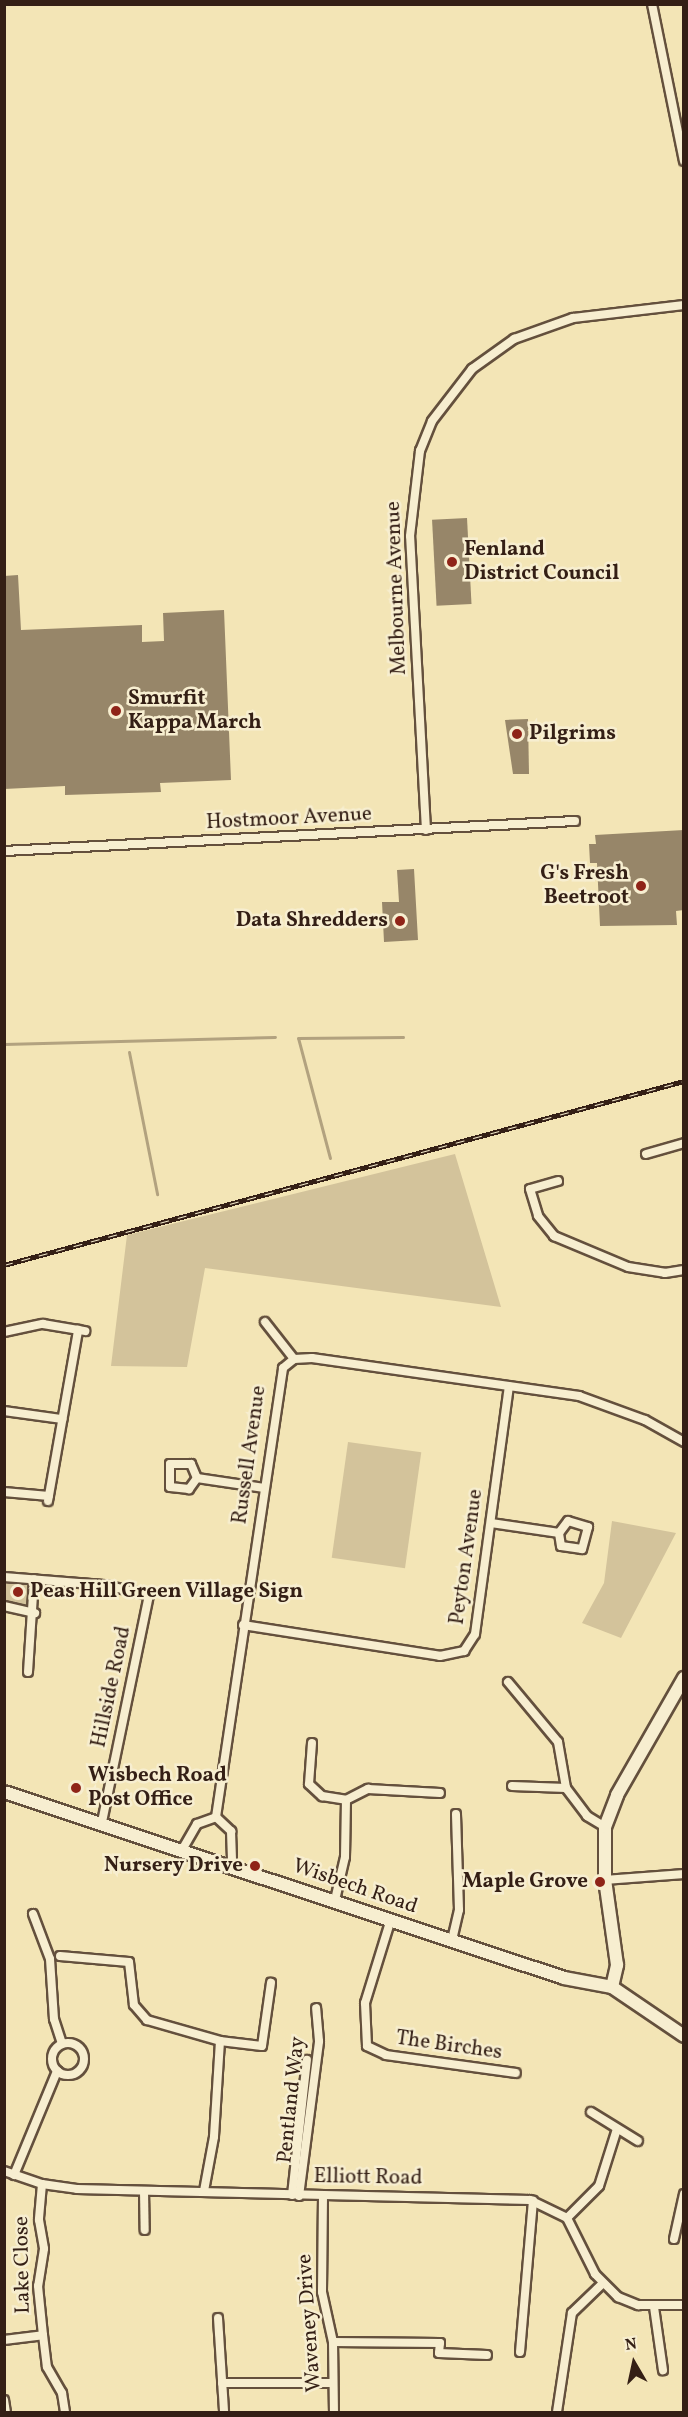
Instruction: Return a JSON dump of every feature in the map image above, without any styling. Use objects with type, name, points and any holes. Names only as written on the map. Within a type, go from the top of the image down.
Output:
[{"type":"main road","points":[[612,1987],[617,1965],[605,1880],[605,1827],[617,1795],[684,1678]]},
{"type":"main road","name":"Wisbech Road","points":[[4,1792],[102,1822],[591,1986],[612,1987],[684,2036]]},
{"type":"street","points":[[652,4],[684,161]]},
{"type":"street","name":"Melbourne Avenue","points":[[426,830],[410,536],[416,470],[432,421],[472,369],[514,339],[573,318],[683,305]]},
{"type":"street","name":"Hostmoor Avenue","points":[[4,851],[575,821]]},
{"type":"street","points":[[646,1154],[684,1143]]},
{"type":"street","points":[[558,1181],[530,1189],[538,1215],[554,1236],[628,1267],[665,1273],[684,1270]]},
{"type":"street","points":[[265,1322],[294,1359],[312,1358],[579,1396],[645,1420],[684,1442]]},
{"type":"street","points":[[4,1332],[44,1324],[82,1331],[62,1419],[49,1499],[4,1492]]},
{"type":"street","name":"Russell Avenue","points":[[216,1817],[278,1385],[283,1368],[294,1359]]},
{"type":"street","name":"Peyton Avenue","points":[[243,1625],[440,1656],[464,1651],[475,1634],[509,1386]]},
{"type":"street","points":[[4,1411],[62,1419]]},
{"type":"street","points":[[197,1478],[264,1488]]},
{"type":"street","points":[[491,1523],[559,1533]]},
{"type":"street","points":[[4,1577],[34,1579],[35,1613],[28,1672]]},
{"type":"street","name":"Hillside Road","points":[[34,1579],[104,1585],[149,1595],[102,1822]]},
{"type":"street","points":[[4,1606],[35,1613]]},
{"type":"street","points":[[508,1682],[558,1742],[566,1788],[587,1816],[605,1827]]},
{"type":"street","points":[[312,1743],[308,1777],[312,1790],[346,1800],[368,1790],[440,1793]]},
{"type":"street","points":[[512,1786],[566,1788]]},
{"type":"street","points":[[335,1900],[345,1857],[346,1800]]},
{"type":"street","points":[[452,1940],[459,1910],[456,1814]]},
{"type":"street","points":[[182,1850],[197,1824],[216,1817],[231,1831],[231,1866]]},
{"type":"street","points":[[605,1880],[684,1874]]},
{"type":"street","points":[[33,1914],[50,1959],[54,2019],[62,2044]]},
{"type":"street","name":"The Birches","points":[[391,1919],[365,2003],[367,2046],[386,2055],[516,2073]]},
{"type":"street","points":[[60,1956],[129,1962],[134,2005],[147,2020],[220,2041],[262,2046],[271,1983]]},
{"type":"street","name":"Pentland Way","points":[[296,2195],[319,2042],[316,2008]]},
{"type":"street","points":[[204,2191],[214,2137],[220,2041]]},
{"type":"street","points":[[14,2175],[57,2071],[53,2053],[62,2044]]},
{"type":"street","points":[[57,2071],[70,2075],[84,2062],[81,2048],[62,2044]]},
{"type":"street","points":[[296,2195],[308,2060]]},
{"type":"street","points":[[591,2112],[638,2141]]},
{"type":"street","points":[[617,2129],[599,2186],[567,2218],[602,2284],[627,2302],[654,2307],[684,2305]]},
{"type":"street","name":"Elliott Road","points":[[4,2171],[42,2184],[144,2191],[533,2201],[567,2218]]},
{"type":"street","name":"Lake Close","points":[[42,2184],[39,2220],[44,2249],[38,2286],[47,2367],[62,2393],[64,2412]]},
{"type":"street","points":[[144,2191],[145,2230]]},
{"type":"street","name":"Waveney Drive","points":[[323,2196],[322,2292],[333,2342],[334,2412]]},
{"type":"street","points":[[674,2239],[683,2199]]},
{"type":"street","points":[[520,2352],[533,2201]]},
{"type":"street","points":[[556,2412],[572,2313],[602,2284]]},
{"type":"street","points":[[654,2307],[663,2370]]},
{"type":"street","points":[[218,2318],[224,2412]]},
{"type":"street","points":[[4,2340],[43,2335]]},
{"type":"street","points":[[333,2342],[440,2343],[439,2353],[487,2355]]},
{"type":"street","points":[[222,2383],[333,2383]]},
{"type":"street","points":[[4,2400],[6,2412]]},
{"type":"shaded area","points":[[455,1154],[501,1307],[205,1268],[187,1367],[111,1366],[127,1235]]},
{"type":"shaded area","points":[[348,1442],[421,1452],[405,1568],[332,1558]]},
{"type":"shaded area","points":[[612,1521],[676,1533],[621,1638],[582,1623],[604,1583]]},
{"type":"shaded area","points":[[4,1581],[28,1585],[30,1607],[5,1602]]},
{"type":"building","name":"Fenland District Council","points":[[467,518],[472,604],[437,606],[432,520]]},
{"type":"building","name":"Smurfit Kappa March","points":[[18,575],[21,630],[142,625],[142,642],[164,641],[163,613],[224,610],[231,780],[160,783],[161,792],[65,795],[65,786],[4,789],[4,576]]},
{"type":"building","name":"Pilgrims","points":[[528,719],[529,774],[513,774],[505,720]]},
{"type":"building","name":"G's Fresh Beetroot","points":[[684,830],[684,910],[676,911],[677,925],[600,926],[597,863],[590,863],[589,844],[596,844],[595,835]]},
{"type":"building","name":"Data Shredders","points":[[414,869],[418,940],[384,942],[382,902],[399,902],[397,870]]},
{"type":"waterway","points":[[4,1044],[275,1037]]},
{"type":"waterway","points":[[330,1158],[298,1038],[403,1037]]},
{"type":"waterway","points":[[129,1052],[157,1194]]},
{"type":"railway","points":[[4,1265],[684,1081]]},
{"type":"place","name":"Fenland District Council","points":[[452,562]]},
{"type":"place","name":"Smurfit Kappa March","points":[[116,711]]},
{"type":"place","name":"Pilgrims","points":[[517,734]]},
{"type":"place","name":"G's Fresh Beetroot","points":[[641,886]]},
{"type":"place","name":"Data Shredders","points":[[400,921]]},
{"type":"place","name":"Peas Hill Green Village Sign","points":[[18,1592]]},
{"type":"place","name":"Wisbech Road Post Office","points":[[76,1788]]},
{"type":"place","name":"Nursery Drive","points":[[255,1866]]},
{"type":"place","name":"Maple Grove","points":[[600,1882]]}]
